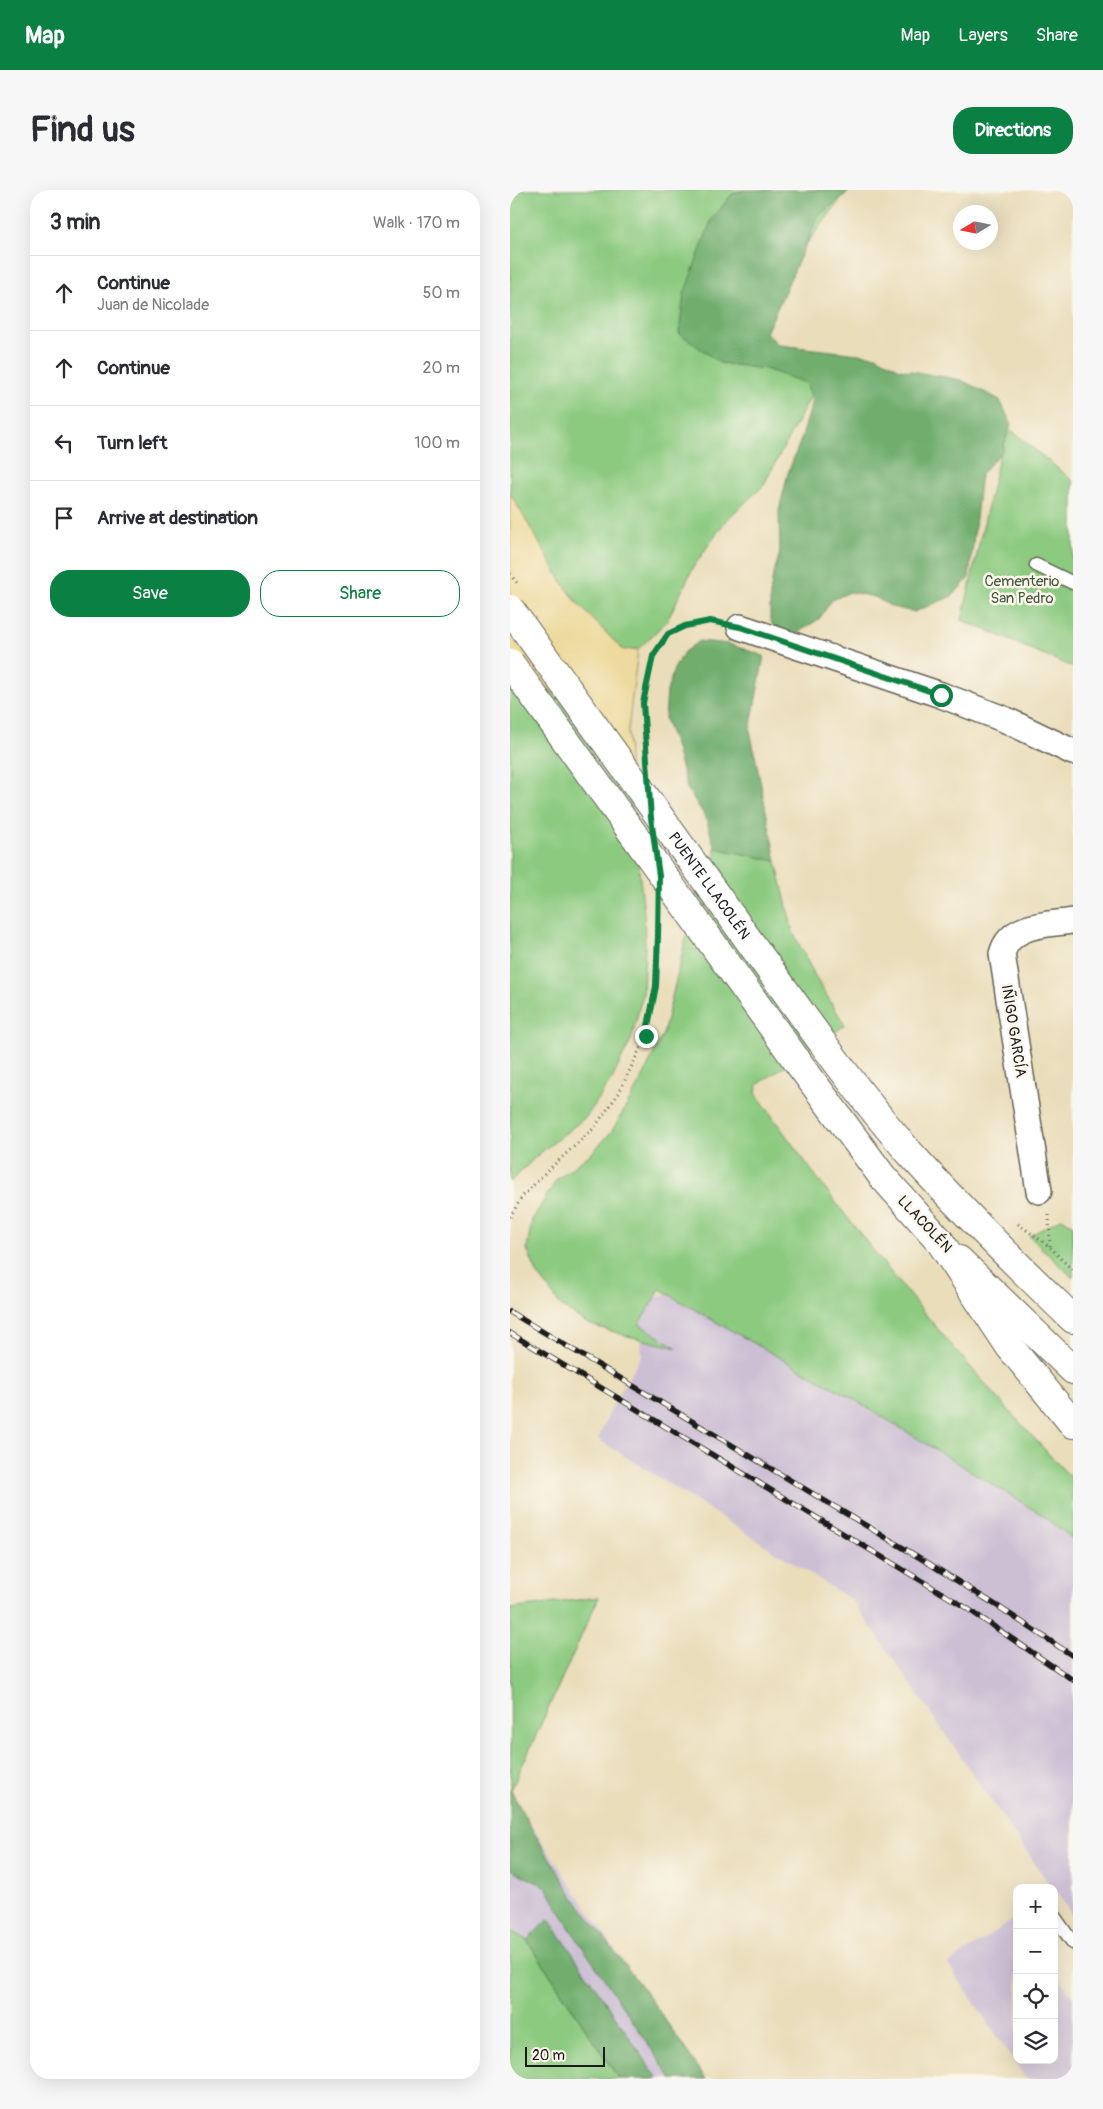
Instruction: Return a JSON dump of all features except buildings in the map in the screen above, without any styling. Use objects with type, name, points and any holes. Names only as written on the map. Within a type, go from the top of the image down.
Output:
[{"type":"main road","name":"PUENTE LLACOLÉN","points":[[510,609],[854,1086],[917,1161],[1000,1249],[1073,1319]]},
{"type":"main road","name":"PUENTE LLACOLÉN","points":[[510,663],[797,1060]]},
{"type":"main road","name":"LLACOLÉN","points":[[797,1060],[882,1176],[938,1240],[1073,1370]]},
{"type":"main road","points":[[938,1240],[1010,1347],[1073,1424]]},
{"type":"street","points":[[740,627],[941,695],[1006,720],[1073,752]]},
{"type":"street","name":"IÑIGO GARCÍA","points":[[1039,1191],[1002,954],[1007,942],[1020,930],[1073,921]]},
{"type":"lane","points":[[1036,565],[1073,583]]},
{"type":"lane","points":[[1058,1922],[1073,1943]]},
{"type":"path","points":[[646,755],[643,703],[653,656],[668,634],[685,626],[710,621],[740,627]]},
{"type":"path","points":[[510,1217],[522,1197],[594,1128],[620,1093],[646,1036],[656,986],[658,910]]},
{"type":"path","points":[[1039,1191],[1049,1205],[1050,1247],[1073,1270]]},
{"type":"shaded area","points":[[667,1294],[850,1397],[1044,1516],[1073,1539],[1073,1917],[1058,1894],[1058,1884],[1049,1884],[853,1601],[598,1439],[612,1407],[642,1355],[640,1324],[656,1296]]},
{"type":"shaded area","points":[[510,1794],[702,2079],[510,2079]]},
{"type":"shaded area","points":[[1013,1920],[1013,2060],[948,1964]]},
{"type":"shaded area","points":[[1058,1977],[1073,1998],[1073,2079],[1026,2079],[1016,2064],[1058,2064]]},
{"type":"green space","points":[[510,190],[848,190],[731,342],[827,366],[763,486],[726,520],[694,566],[667,621],[638,649],[623,650],[579,605],[562,582],[510,493]]},
{"type":"green space","points":[[746,190],[851,190],[819,215],[766,333],[779,345],[876,356],[900,369],[961,380],[1000,400],[1011,424],[1002,451],[981,474],[969,578],[952,596],[914,612],[892,607],[875,597],[850,592],[832,600],[819,619],[796,634],[777,634],[770,619],[770,595],[773,575],[780,553],[779,511],[788,473],[802,437],[813,400],[806,383],[765,369],[720,363],[679,333],[684,294],[711,221],[732,194]]},
{"type":"green space","name":"Cementerio San Pedro","points":[[1006,426],[1073,481],[1073,667],[962,620]]},
{"type":"green space","points":[[699,641],[729,644],[764,656],[750,730],[776,861],[715,848],[706,818],[687,788],[675,745],[665,719],[667,691],[674,669],[684,652]]},
{"type":"green space","points":[[510,667],[552,691],[599,743],[630,790],[644,913],[645,946],[643,994],[631,1040],[612,1079],[587,1116],[539,1154],[510,1182]]},
{"type":"green space","points":[[715,848],[776,861],[793,932],[817,980],[845,1025],[757,1085],[756,1093],[829,1194],[907,1292],[988,1387],[1073,1480],[1073,1539],[1044,1516],[850,1397],[660,1289],[639,1324],[677,1348],[588,1324],[561,1306],[537,1273],[527,1249],[532,1220],[557,1179],[592,1153],[612,1131],[643,1077],[664,1031],[699,882],[715,859]]},
{"type":"green space","points":[[1062,1218],[1073,1225],[1073,1278],[1029,1236]]},
{"type":"green space","points":[[599,1597],[511,1790],[510,1609]]},
{"type":"green space","points":[[510,1789],[534,1833],[575,1899],[652,2001],[706,2079],[672,2079],[569,1927],[546,1887],[510,1869]]},
{"type":"green space","points":[[549,1919],[658,2079],[619,2079],[527,1940]]},
{"type":"green space","points":[[510,1931],[527,1940],[619,2079],[510,2079]]},
{"type":"sand","points":[[510,493],[562,582],[579,605],[623,650],[638,649],[628,730],[630,790],[599,743],[552,691],[510,667]]},
{"type":"railway","points":[[510,1312],[925,1561],[1073,1656]]},
{"type":"railway","points":[[510,1333],[965,1607],[1073,1680]]},
{"type":"route","points":[[646,1036],[656,986],[659,876],[651,818],[643,703],[653,656],[668,634],[685,626],[710,621],[740,627],[941,695]]}]
